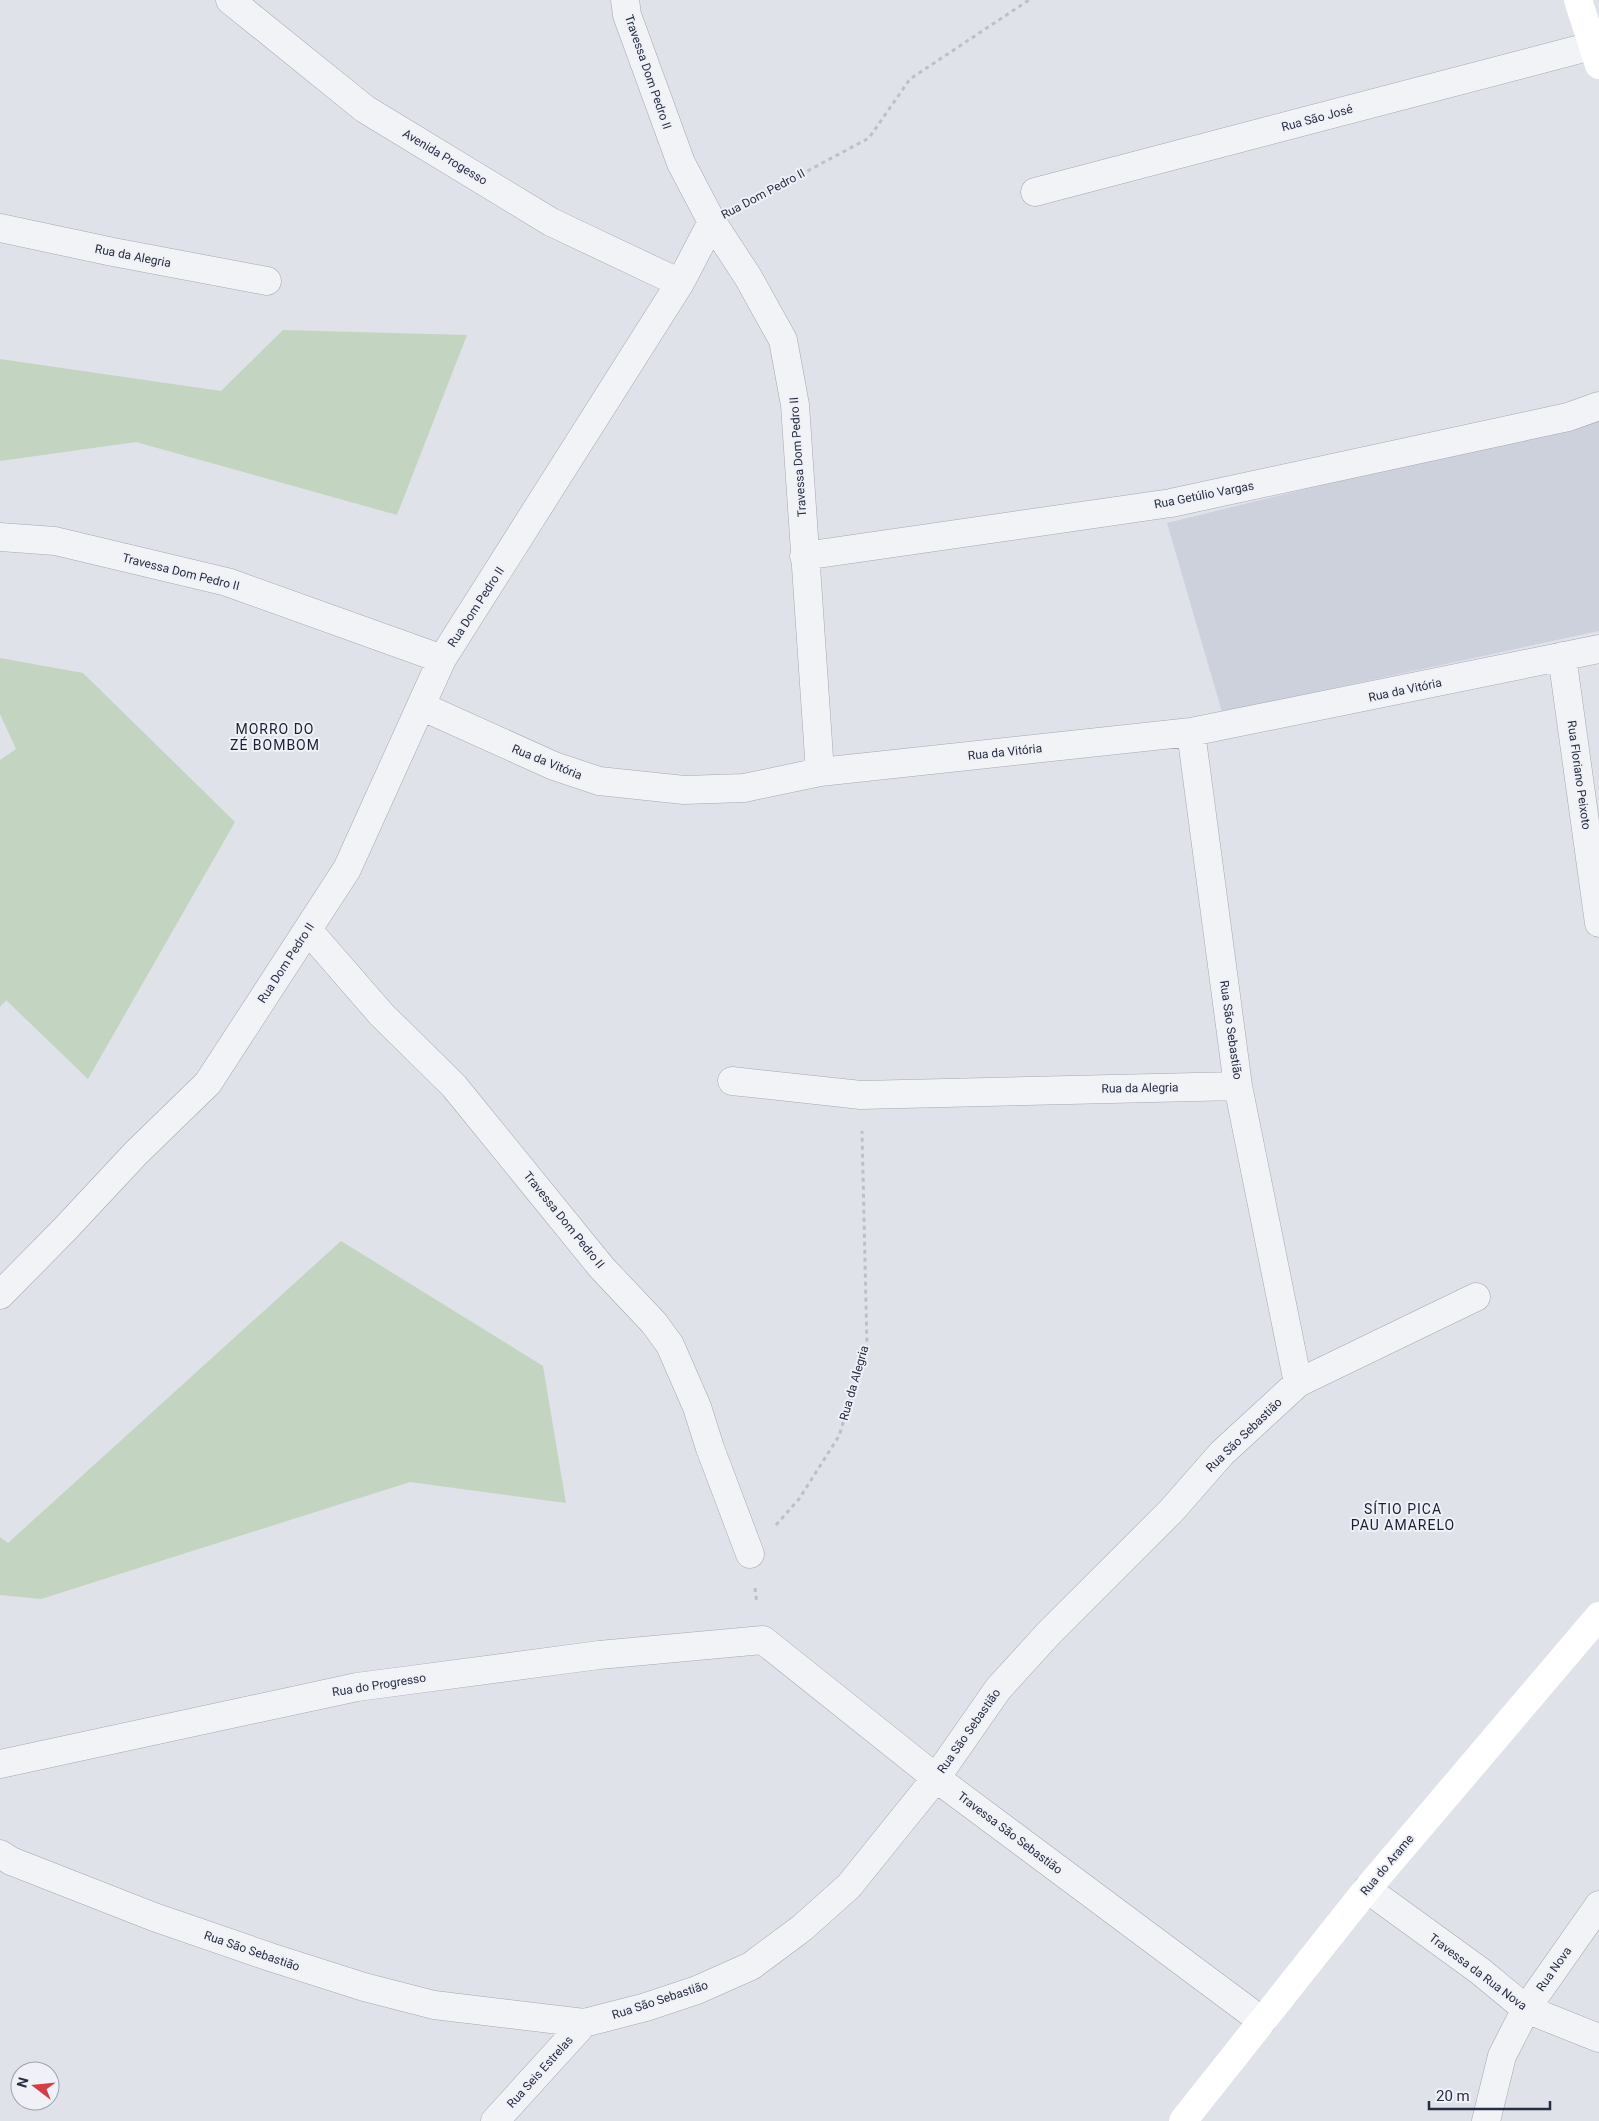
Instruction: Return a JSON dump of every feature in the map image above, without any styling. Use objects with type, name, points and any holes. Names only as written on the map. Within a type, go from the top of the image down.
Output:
[{"type":"main road","points":[[1578,0],[1597,52]]},
{"type":"main road","name":"Rua do Arame","points":[[1183,2121],[1367,1889],[1599,1616]]},
{"type":"street","name":"Avenida Progesso","points":[[230,0],[365,109],[551,222],[680,283]]},
{"type":"street","name":"Travessa Dom Pedro II","points":[[625,0],[627,15],[681,163],[712,222],[748,277],[783,340],[795,405],[820,772]]},
{"type":"street","name":"Rua São José","points":[[1035,192],[1597,52]]},
{"type":"street","name":"Rua Dom Pedro II","points":[[0,1295],[136,1153],[208,1083],[347,869],[442,659],[680,283],[712,222]]},
{"type":"street","name":"Rua da Alegria","points":[[0,228],[113,252],[267,281]]},
{"type":"street","name":"Rua Getúlio Vargas","points":[[804,556],[1171,503],[1568,417],[1599,406]]},
{"type":"street","name":"Travessa Dom Pedro II","points":[[0,538],[55,541],[227,582],[442,659]]},
{"type":"street","name":"Rua da Vitória","points":[[421,706],[554,766],[599,782],[684,790],[744,788],[820,772],[1191,732],[1599,650]]},
{"type":"street","name":"Rua Floriano Peixoto","points":[[1562,656],[1599,923]]},
{"type":"street","name":"Rua São Sebastião","points":[[1191,732],[1238,1086],[1298,1384]]},
{"type":"street","name":"Travessa Dom Pedro II","points":[[308,930],[381,1014],[454,1086],[602,1268],[654,1323],[670,1345],[697,1407],[710,1448],[750,1554]]},
{"type":"street","name":"Rua da Alegria","points":[[732,1081],[861,1095],[1238,1086]]},
{"type":"street","name":"Rua São Sebastião","points":[[0,1854],[11,1861],[154,1917],[364,1987],[434,2005],[584,2023],[646,2007],[697,1990],[751,1966],[802,1928],[850,1886],[936,1778],[998,1689],[1042,1640],[1172,1510],[1222,1453],[1298,1384],[1476,1297]]},
{"type":"street","name":"Travessa São Sebastião","points":[[763,1640],[936,1778],[1262,2021]]},
{"type":"street","name":"Rua do Progresso","points":[[0,1764],[357,1687],[599,1654],[763,1640]]},
{"type":"street","name":"Travessa da Rua Nova","points":[[1367,1889],[1480,1971],[1526,2009],[1599,2038]]},
{"type":"street","name":"Rua Nova","points":[[1486,2121],[1502,2056],[1526,2009],[1599,1905]]},
{"type":"street","name":"Rua Seis Estrelas","points":[[495,2121],[584,2023]]},
{"type":"path","name":"Rua Dom Pedro II","points":[[712,222],[869,138],[910,79],[1029,0]]},
{"type":"path","name":"Rua da Alegria","points":[[750,1554],[799,1499],[839,1436],[867,1347],[861,1095]]},
{"type":"path","points":[[750,1554],[763,1640]]},
{"type":"shaded area","points":[[1599,417],[1599,631],[1222,712],[1167,523]]},
{"type":"green space","points":[[283,330],[467,335],[397,515],[136,442],[0,461],[0,359],[221,391]]},
{"type":"green space","points":[[0,658],[83,673],[235,822],[88,1079],[6,1000],[0,1007],[0,760],[16,749],[0,714]]},
{"type":"green space","points":[[341,1241],[543,1366],[566,1503],[410,1482],[41,1599],[0,1595],[0,1537],[8,1543]]},
{"type":"district","name":"MORRO DO ZÉ BOMBOM","points":[[275,738]]},
{"type":"district","name":"SÍTIO PICA PAU AMARELO","points":[[1403,1518]]}]
